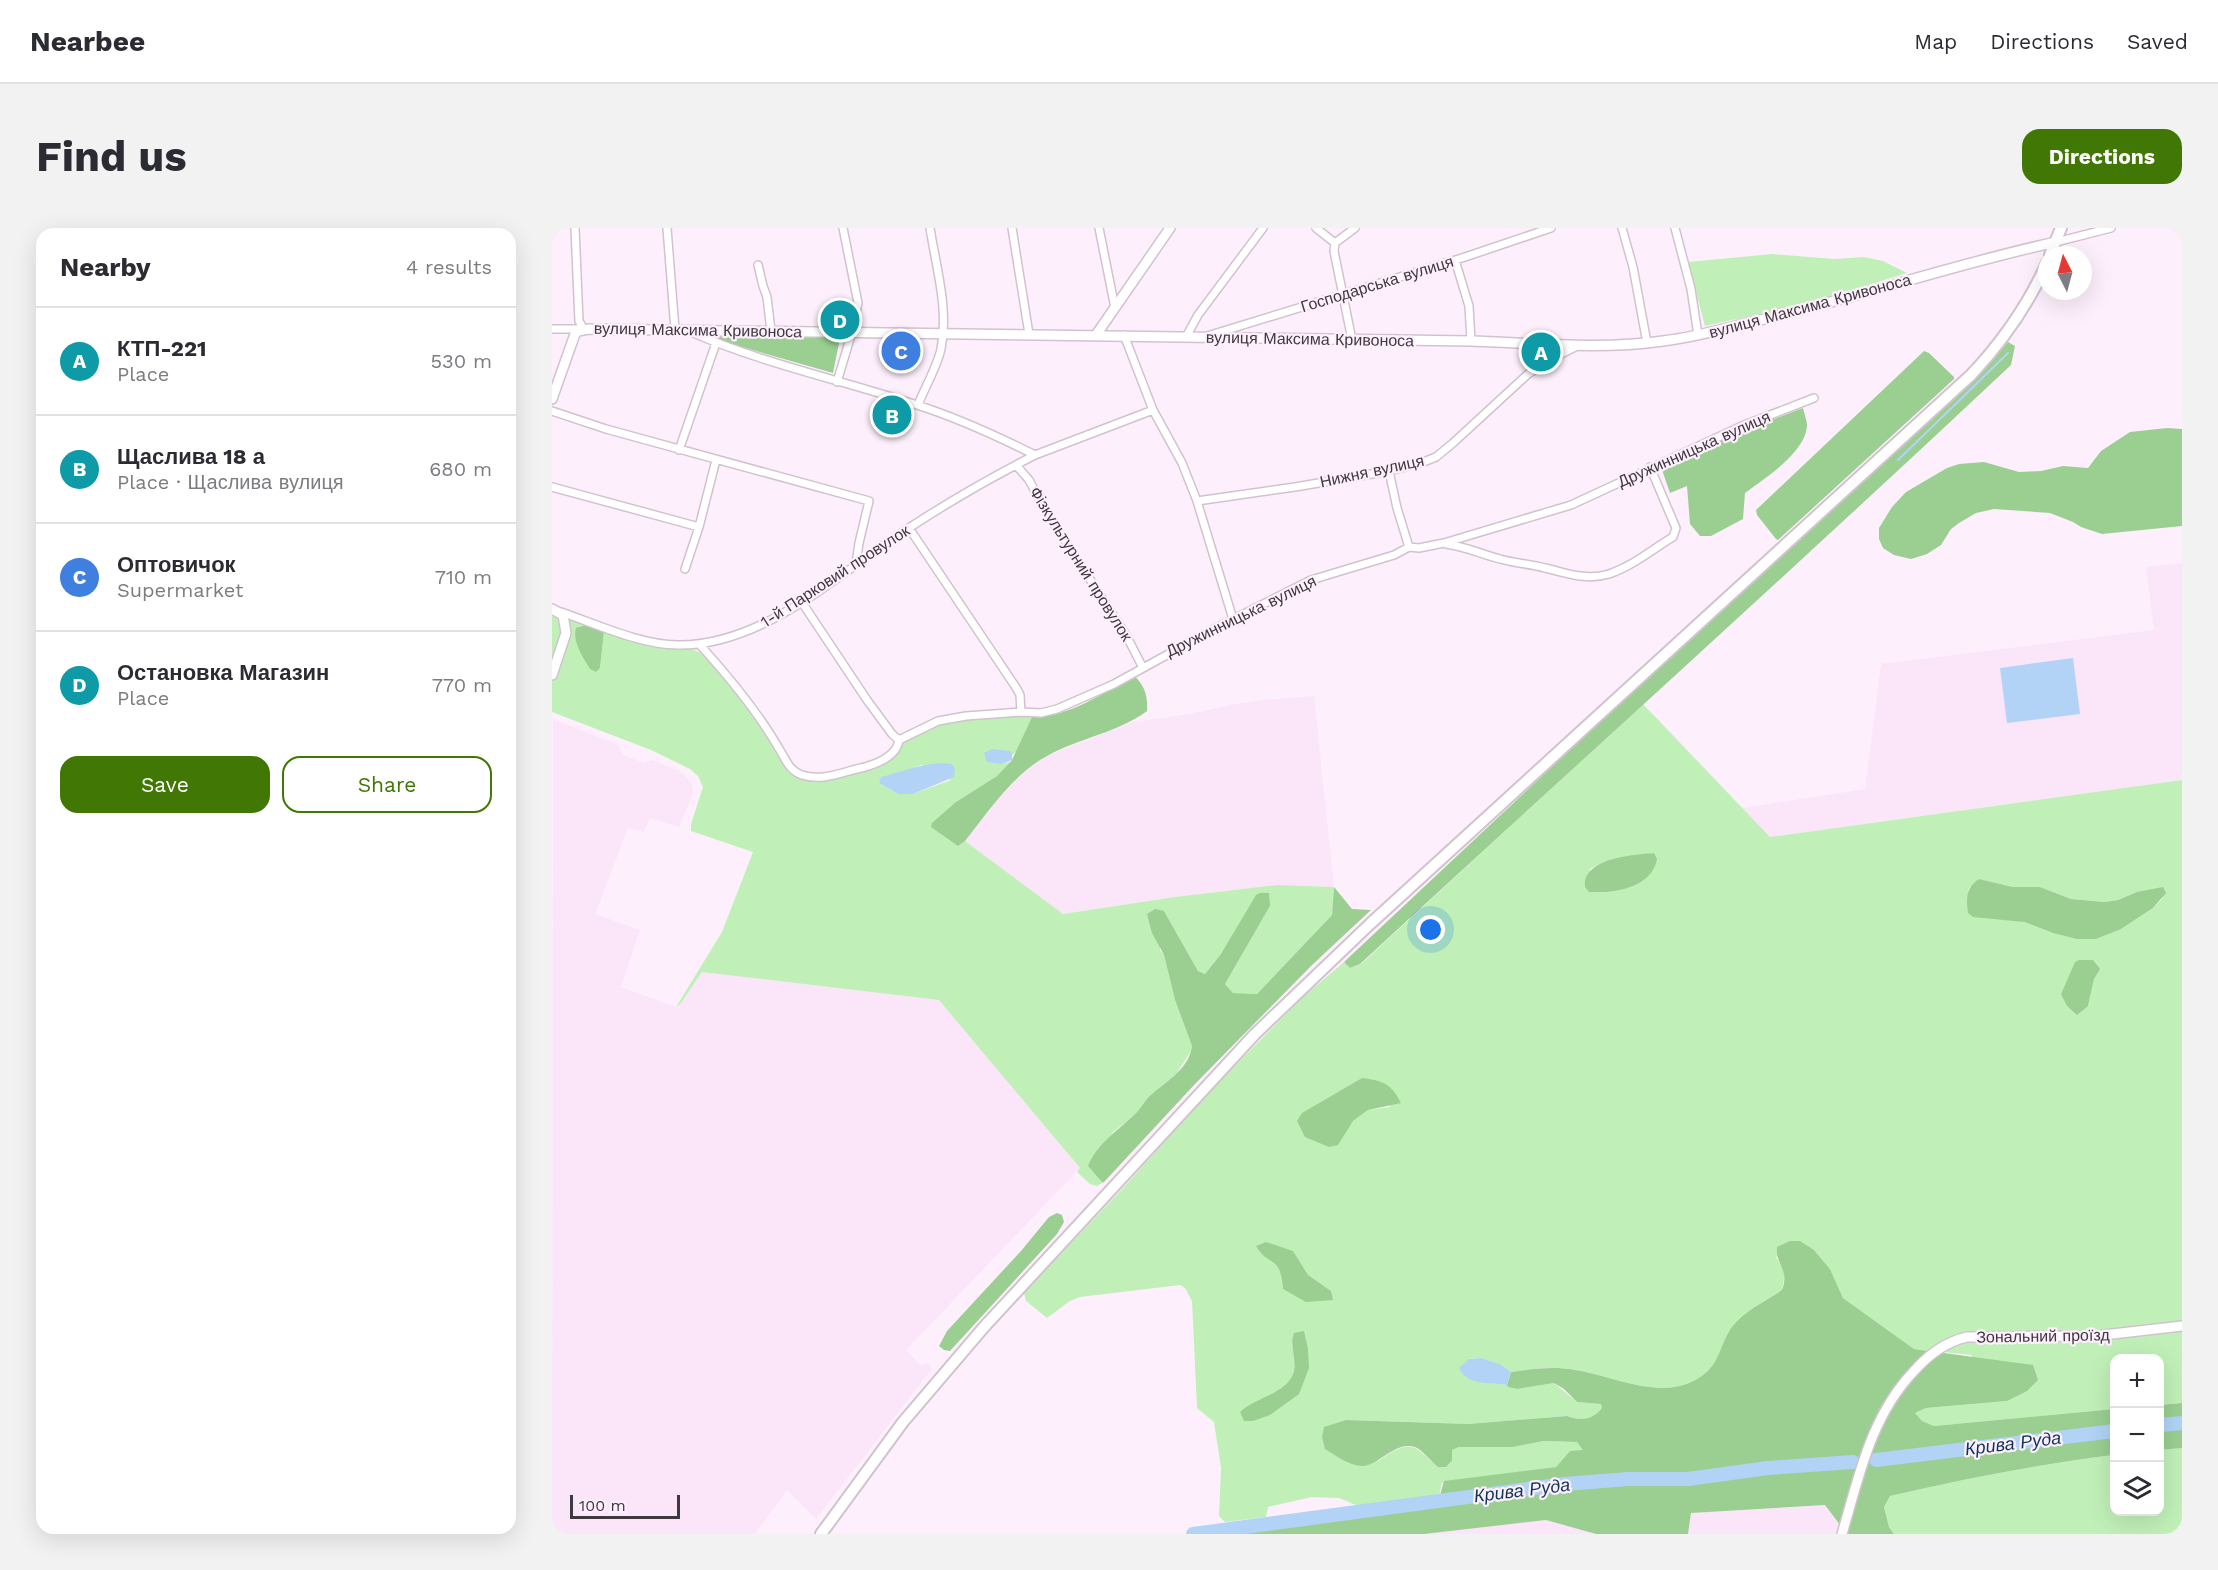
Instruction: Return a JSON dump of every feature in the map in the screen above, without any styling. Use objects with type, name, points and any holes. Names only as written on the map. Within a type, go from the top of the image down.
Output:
[{"type":"main road","points":[[2054,246],[2061,228]]},
{"type":"main road","points":[[820,1534],[903,1422],[942,1375],[1028,1277],[1255,1034],[1378,916],[1971,375],[1997,346],[2019,316],[2038,279]]},
{"type":"street","points":[[552,399],[575,334],[584,330],[579,321],[575,228]]},
{"type":"street","points":[[667,228],[675,330]]},
{"type":"street","points":[[837,382],[852,332],[857,296],[843,228]]},
{"type":"street","points":[[918,405],[940,351],[943,333],[944,314],[930,228]]},
{"type":"street","points":[[1012,228],[1029,334]]},
{"type":"street","points":[[1099,228],[1114,308]]},
{"type":"street","points":[[1096,335],[1170,228]]},
{"type":"street","points":[[1186,337],[1198,315],[1263,228]]},
{"type":"street","points":[[1316,228],[1335,243]]},
{"type":"street","points":[[1353,340],[1334,251],[1335,243],[1355,228]]},
{"type":"street","name":"Господарська вулиця","points":[[1201,337],[1455,260],[1551,228]]},
{"type":"street","points":[[1622,228],[1633,267],[1647,343]]},
{"type":"street","points":[[1675,228],[1691,289],[1698,335]]},
{"type":"street","points":[[2056,243],[2111,228]]},
{"type":"street","name":"вулиця Максима Кривоноса","points":[[552,329],[1124,335],[1581,345],[1647,343],[1698,335],[1803,311],[1946,269],[2056,243]]},
{"type":"street","points":[[1455,260],[1469,306],[1471,341]]},
{"type":"street","points":[[758,265],[767,297],[771,331]]},
{"type":"street","points":[[686,330],[716,343],[918,405],[980,428],[1035,455]]},
{"type":"street","points":[[1124,335],[1153,410],[1182,463],[1197,501],[1233,620]]},
{"type":"street","points":[[679,450],[716,343]]},
{"type":"street","name":"Нижня вулиця","points":[[1197,501],[1389,471],[1421,463],[1436,456],[1453,443],[1528,374],[1555,357],[1581,345]]},
{"type":"street","name":"Дружинницька вулиця","points":[[700,645],[746,699],[781,751],[790,769],[799,775],[810,777],[830,776],[878,763],[896,750],[899,740],[938,721],[966,716],[1041,713],[1057,709],[1113,684],[1142,666],[1311,580],[1394,555],[1409,546],[1419,548],[1444,543],[1571,505],[1742,426],[1814,398]]},
{"type":"street","name":"1-й Парковий провулок","points":[[555,610],[655,642],[675,645],[700,645],[747,633],[801,601],[909,528],[1016,465],[1035,455],[1153,410]]},
{"type":"street","points":[[552,411],[578,421],[679,450],[870,501],[856,564]]},
{"type":"street","points":[[685,569],[699,527],[716,460]]},
{"type":"street","name":"Фізкультурний провулок","points":[[1016,465],[1029,480],[1045,510],[1126,635],[1142,666]]},
{"type":"street","points":[[1444,543],[1465,546],[1499,559],[1529,564],[1569,576],[1607,575],[1632,565],[1676,533],[1676,528],[1650,468]]},
{"type":"street","points":[[1389,471],[1409,546]]},
{"type":"street","points":[[552,487],[699,527]]},
{"type":"street","points":[[909,528],[1017,689],[1020,695],[1021,712]]},
{"type":"street","points":[[801,601],[867,700],[899,740]]},
{"type":"street","points":[[552,675],[567,633],[565,621],[555,610]]},
{"type":"street","name":"Зональний проїзд","points":[[1842,1534],[1878,1420],[1901,1384],[1938,1349],[1967,1337],[2095,1336],[2182,1326]]},
{"type":"shaded area","points":[[2182,563],[2182,780],[1770,837],[1742,808],[1865,789],[1881,664],[2154,630],[2146,567]]},
{"type":"shaded area","points":[[1314,696],[1334,887],[1277,885],[1175,897],[1063,914],[965,841],[1012,782],[1047,756],[1133,722],[1262,700]]},
{"type":"shaded area","points":[[553,719],[618,745],[623,755],[627,757],[645,763],[653,760],[679,771],[689,779],[693,787],[693,794],[679,827],[650,818],[644,832],[628,828],[595,914],[640,930],[621,987],[676,1007],[702,972],[940,1000],[1080,1168],[906,1350],[920,1365],[927,1363],[931,1366],[931,1370],[816,1519],[787,1490],[755,1534],[552,1534]]},
{"type":"shaded area","points":[[1826,1505],[1847,1534],[1688,1534],[1691,1513]]},
{"type":"shaded area","points":[[1546,1520],[1596,1534],[1424,1534],[1461,1530]]},
{"type":"green space","points":[[1772,254],[1834,259],[1864,257],[1883,261],[1907,273],[1810,303],[1705,326],[1688,262]]},
{"type":"green space","points":[[713,337],[840,338],[833,373]]},
{"type":"green space","points":[[2008,342],[2015,346],[2011,365],[1930,441],[1360,964],[1350,968],[1344,962],[1653,672],[1969,385]]},
{"type":"green space","points":[[1924,351],[1929,353],[1954,379],[1778,540],[1776,539],[1757,515],[1756,510]]},
{"type":"green space","points":[[1803,408],[1807,426],[1805,436],[1792,455],[1745,493],[1743,519],[1711,536],[1700,536],[1690,524],[1687,486],[1670,493],[1661,467],[1691,451]]},
{"type":"green space","points":[[2167,428],[2182,429],[2182,526],[2102,534],[2050,513],[1994,509],[1976,513],[1959,523],[1951,529],[1941,545],[1927,554],[1911,559],[1894,555],[1883,548],[1879,539],[1879,528],[1892,507],[1906,492],[1947,468],[1959,464],[1984,462],[2019,472],[2041,471],[2063,466],[2088,468],[2101,451],[2130,432]]},
{"type":"green space","points":[[552,613],[585,625],[580,626],[600,668],[604,631],[665,649],[688,648],[699,652],[717,667],[744,702],[788,770],[800,778],[814,782],[829,780],[888,762],[909,738],[936,725],[985,716],[1032,717],[1017,751],[1002,764],[1010,762],[997,776],[956,802],[958,846],[965,841],[1063,914],[1175,897],[1277,885],[1334,887],[1332,915],[1257,994],[1233,993],[1225,984],[1270,906],[1221,954],[1205,974],[1198,971],[1164,911],[1160,950],[1164,955],[1175,1000],[1192,1046],[1191,1051],[1177,1073],[1148,1098],[1134,1116],[1112,1133],[1101,1181],[1104,1182],[1097,1186],[1090,1184],[1077,1172],[1080,1168],[939,1000],[702,972],[676,1007],[722,932],[753,852],[691,831],[691,824],[703,787],[698,776],[690,769],[651,750],[552,712]],"holes":[[[921,765],[951,780],[913,794],[898,794],[879,783],[885,776],[898,774]]]},
{"type":"green space","points":[[585,625],[604,631],[600,668],[596,672],[590,669],[576,639],[576,628]]},
{"type":"green space","points":[[1134,676],[1141,683],[1145,692],[1147,711],[1123,725],[1059,750],[1034,764],[1012,783],[965,841],[958,846],[931,827],[932,823],[956,802],[997,776],[1012,760],[1032,717],[1072,709]]},
{"type":"green space","points":[[1643,704],[1770,837],[2182,780],[2182,1403],[2164,1405],[2164,1354],[2110,1354],[2110,1409],[1934,1426],[1922,1421],[1915,1413],[1926,1408],[2007,1401],[1971,1355],[1914,1349],[1843,1298],[1830,1269],[1814,1250],[1776,1257],[1785,1273],[1782,1290],[1736,1322],[1713,1365],[1703,1375],[1688,1383],[1657,1388],[1559,1368],[1511,1372],[1492,1361],[1469,1359],[1494,1383],[1517,1389],[1554,1383],[1577,1402],[1601,1404],[1603,1408],[1591,1417],[1581,1419],[1567,1416],[1468,1424],[1346,1420],[1378,1461],[1404,1447],[1416,1449],[1438,1467],[1446,1467],[1452,1461],[1452,1450],[1459,1447],[1513,1447],[1544,1441],[1577,1442],[1584,1450],[1582,1452],[1570,1451],[1556,1467],[1442,1483],[1439,1496],[1358,1506],[1339,1498],[1312,1497],[1268,1507],[1266,1517],[1225,1522],[1219,1516],[1221,1468],[1214,1422],[1197,1408],[1192,1301],[1185,1288],[1180,1285],[1080,1297],[1070,1301],[1047,1318],[1026,1301],[1024,1293],[1125,1186],[1208,1093],[1303,997],[1344,962],[1350,968],[1361,964]],"holes":[[[1654,853],[1643,880],[1618,890],[1589,892],[1590,869],[1601,863]],[[1979,879],[2013,887],[2040,887],[2071,899],[2105,902],[2118,900],[2137,892],[2163,898],[2153,908],[2121,929],[2053,933],[1967,901],[1969,888]],[[2075,963],[2094,979],[2088,1006],[2061,994]],[[1362,1078],[1390,1107],[1368,1110],[1353,1121],[1351,1085]],[[1293,1251],[1307,1275],[1331,1291],[1283,1289],[1281,1270],[1276,1263]],[[1294,1358],[1299,1394],[1247,1406],[1273,1393],[1290,1380],[1293,1374]]]},
{"type":"green space","points":[[1654,853],[1657,859],[1654,869],[1640,883],[1609,892],[1589,892],[1585,887],[1586,877],[1600,864],[1622,857]]},
{"type":"green space","points":[[1979,879],[2013,887],[2040,887],[2071,899],[2105,902],[2163,887],[2166,893],[2153,908],[2121,929],[2096,939],[2077,939],[2024,922],[1973,917],[1968,913],[1968,894]]},
{"type":"green space","points":[[1334,887],[1352,909],[1371,910],[1311,966],[1102,1182],[1088,1166],[1096,1151],[1134,1115],[1153,1093],[1180,1070],[1190,1055],[1192,1046],[1175,1000],[1164,955],[1152,933],[1147,914],[1155,909],[1164,911],[1198,971],[1205,974],[1221,954],[1256,895],[1269,893],[1270,906],[1225,984],[1233,993],[1257,994],[1332,915]]},
{"type":"green space","points":[[2093,960],[2100,969],[2094,979],[2088,1006],[2077,1015],[2067,1006],[2061,994],[2075,962]]},
{"type":"green space","points":[[1362,1078],[1386,1084],[1394,1091],[1401,1103],[1368,1110],[1353,1121],[1338,1145],[1329,1147],[1305,1137],[1297,1121],[1302,1113]]},
{"type":"green space","points":[[1057,1213],[1062,1215],[1064,1222],[1057,1234],[950,1351],[939,1346],[947,1331],[1021,1251],[1049,1217]]},
{"type":"green space","points":[[1790,1241],[1800,1241],[1814,1250],[1830,1269],[1843,1298],[1914,1349],[2033,1365],[2038,1380],[2027,1391],[2007,1401],[1926,1408],[1915,1413],[1922,1421],[1934,1426],[2110,1409],[2110,1456],[2002,1472],[1890,1496],[1884,1507],[1889,1527],[1894,1534],[1847,1534],[1825,1505],[1691,1513],[1688,1534],[1596,1534],[1546,1520],[1424,1534],[1222,1534],[1319,1519],[1437,1506],[1444,1481],[1556,1467],[1570,1451],[1583,1450],[1577,1442],[1544,1441],[1513,1447],[1459,1447],[1452,1450],[1452,1461],[1446,1467],[1438,1467],[1417,1448],[1410,1446],[1396,1449],[1371,1464],[1359,1466],[1325,1449],[1322,1437],[1324,1427],[1346,1420],[1468,1424],[1567,1416],[1581,1419],[1595,1415],[1602,1408],[1601,1404],[1577,1402],[1554,1383],[1517,1389],[1508,1387],[1511,1372],[1559,1368],[1657,1388],[1688,1383],[1703,1375],[1713,1365],[1736,1322],[1748,1311],[1782,1290],[1784,1277],[1777,1247]]},
{"type":"green space","points":[[1266,1242],[1293,1251],[1308,1275],[1331,1291],[1333,1300],[1306,1302],[1283,1289],[1282,1278],[1277,1266],[1256,1246]]},
{"type":"green space","points":[[1304,1331],[1309,1368],[1299,1394],[1270,1415],[1253,1421],[1244,1421],[1240,1412],[1289,1381],[1295,1364],[1292,1343],[1294,1333]]},
{"type":"green space","points":[[2182,1403],[2182,1448],[2164,1450],[2164,1405]]},
{"type":"green space","points":[[2182,1448],[2182,1534],[1894,1534],[1889,1527],[1884,1507],[1890,1496],[2002,1472],[2110,1456],[2110,1516],[2164,1516],[2164,1450]]},
{"type":"water","points":[[2073,658],[2080,714],[2007,723],[2000,668]]},
{"type":"water","points":[[992,749],[1010,751],[1012,760],[1002,764],[987,762],[984,753]]},
{"type":"water","points":[[942,763],[952,764],[955,769],[954,777],[913,794],[898,794],[879,783],[881,777]]},
{"type":"water","points":[[1481,1358],[1500,1364],[1511,1372],[1507,1385],[1480,1382],[1462,1374],[1459,1368],[1469,1359]]},
{"type":"waterway","points":[[1898,460],[2008,353]]},
{"type":"waterway","name":"Крива Руда","points":[[2164,1425],[2182,1423]]},
{"type":"waterway","name":"Крива Руда","points":[[1876,1460],[2110,1431]]},
{"type":"waterway","name":"Крива Руда","points":[[1193,1534],[1565,1484],[1628,1479],[1688,1479],[1768,1468],[1853,1462]]},
{"type":"place","name":"Остановка Магазин","points":[[840,320]]},
{"type":"place","name":"Оптовичок","points":[[901,351]]},
{"type":"place","name":"КТП-221","points":[[1541,352]]},
{"type":"place","name":"Щаслива 18 а","points":[[892,415]]}]
